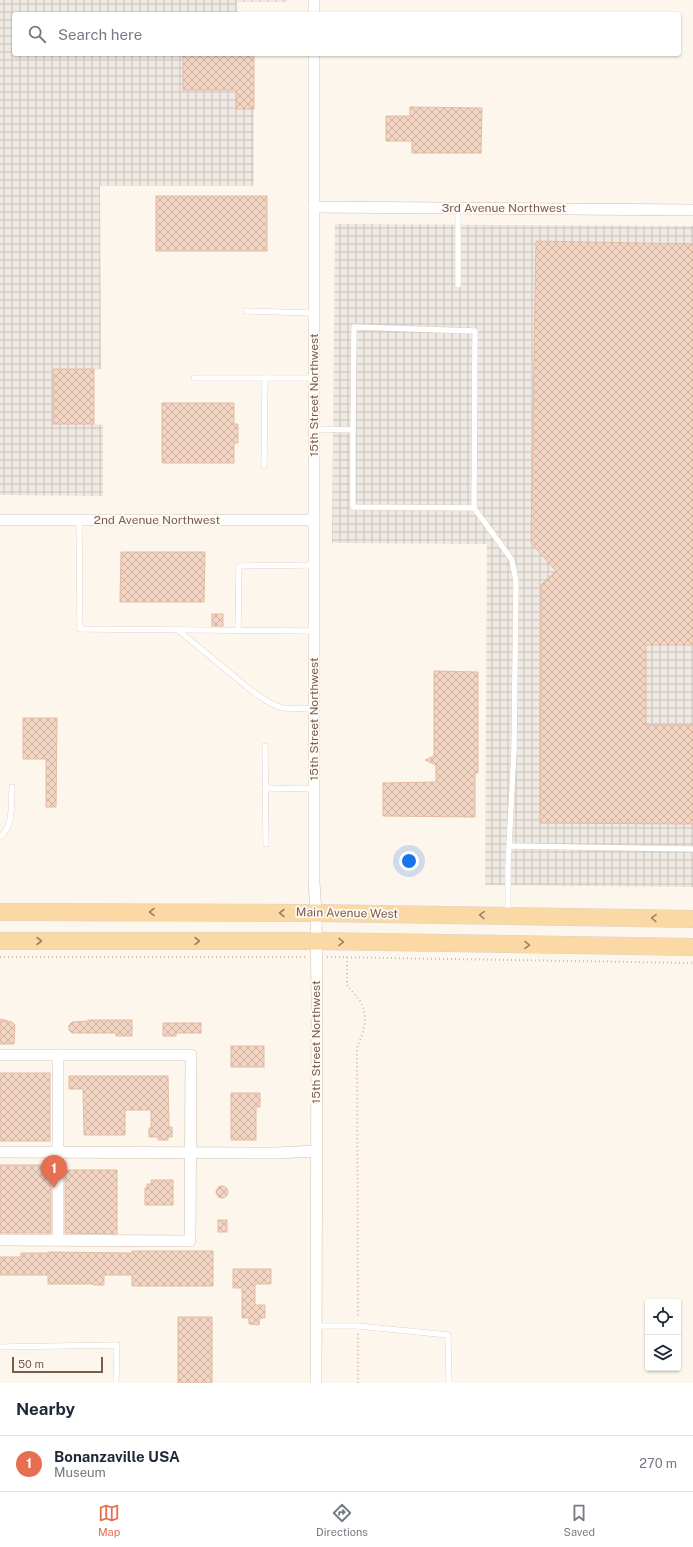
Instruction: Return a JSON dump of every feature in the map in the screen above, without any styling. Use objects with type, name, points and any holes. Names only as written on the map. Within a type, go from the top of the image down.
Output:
[{"type":"main road","name":"Main Avenue West","points":[[0,912],[316,913],[693,919]]},
{"type":"main road","points":[[0,941],[316,949],[693,947]]},
{"type":"street","points":[[314,0],[314,12]]},
{"type":"street","name":"15th Street Northwest","points":[[314,56],[314,882],[316,913],[316,1383]]},
{"type":"street","name":"3rd Avenue Northwest","points":[[314,207],[693,210]]},
{"type":"street","name":"2nd Avenue Northwest","points":[[0,520],[314,520]]},
{"type":"street","points":[[58,1055],[58,1239]]},
{"type":"street","points":[[0,1056],[191,1055],[190,1241],[58,1239],[0,1240]]},
{"type":"street","points":[[0,1152],[276,1153],[316,1150]]},
{"type":"lane","points":[[458,208],[458,285]]},
{"type":"lane","points":[[246,311],[314,313]]},
{"type":"lane","points":[[474,508],[353,507],[354,327],[475,331],[474,508],[512,560],[516,581],[514,750],[508,916]]},
{"type":"lane","points":[[194,378],[314,378]]},
{"type":"lane","points":[[264,466],[266,378]]},
{"type":"lane","points":[[314,429],[353,430]]},
{"type":"lane","points":[[79,520],[80,629],[314,631]]},
{"type":"lane","points":[[238,630],[240,566],[314,565]]},
{"type":"lane","points":[[178,630],[270,704],[282,708],[314,709]]},
{"type":"lane","points":[[265,746],[266,844]]},
{"type":"lane","points":[[0,837],[9,825],[12,787]]},
{"type":"lane","points":[[266,788],[314,789]]},
{"type":"lane","points":[[510,846],[693,848]]},
{"type":"lane","points":[[316,1326],[358,1326],[448,1334],[449,1383]]},
{"type":"lane","points":[[0,1347],[117,1345],[116,1383]]},
{"type":"path","points":[[0,957],[316,949],[347,958],[693,963]]},
{"type":"path","points":[[347,958],[346,985],[362,1004],[364,1011],[364,1030],[357,1048],[358,1383]]},
{"type":"shaded area","points":[[0,0],[287,0],[287,2],[237,2],[237,12],[12,12],[12,56],[254,56],[254,186],[100,186],[101,369],[94,370],[94,424],[103,425],[103,496],[0,495]]},
{"type":"shaded area","points":[[335,224],[693,226],[693,887],[485,885],[487,544],[332,543]]},
{"type":"building","points":[[183,56],[254,56],[254,109],[236,109],[236,90],[183,90]]},
{"type":"building","points":[[410,107],[482,108],[481,153],[412,153],[412,141],[386,141],[386,116],[410,116]]},
{"type":"building","points":[[156,196],[267,196],[267,251],[156,251]]},
{"type":"building","points":[[536,241],[693,244],[693,645],[646,645],[646,725],[693,725],[693,824],[540,823],[541,585],[556,571],[531,543]]},
{"type":"building","points":[[53,369],[94,369],[94,424],[53,424]]},
{"type":"building","points":[[162,403],[234,403],[234,424],[238,424],[238,443],[234,443],[234,463],[162,463]]},
{"type":"building","points":[[121,552],[205,552],[204,602],[120,602]]},
{"type":"building","points":[[212,614],[223,614],[223,626],[212,626]]},
{"type":"building","points":[[434,671],[478,672],[478,773],[475,773],[475,817],[383,816],[383,783],[436,782],[436,765],[425,760],[434,756]]},
{"type":"building","points":[[23,718],[57,718],[56,807],[46,807],[46,759],[23,759]]},
{"type":"building","points":[[0,1019],[12,1022],[15,1025],[14,1044],[0,1044]]},
{"type":"building","points":[[88,1020],[132,1020],[132,1036],[116,1036],[116,1033],[72,1033],[69,1030],[69,1025],[72,1022]]},
{"type":"building","points":[[163,1023],[201,1023],[201,1033],[176,1033],[176,1036],[163,1036]]},
{"type":"building","points":[[231,1046],[264,1046],[264,1067],[231,1067]]},
{"type":"building","points":[[0,1073],[50,1073],[50,1141],[0,1141]]},
{"type":"building","points":[[69,1076],[168,1076],[169,1127],[172,1127],[172,1137],[168,1137],[168,1140],[158,1140],[158,1137],[149,1137],[149,1128],[151,1128],[151,1110],[125,1110],[125,1135],[84,1135],[83,1089],[69,1089]]},
{"type":"building","points":[[231,1093],[260,1093],[260,1107],[256,1107],[256,1140],[231,1140]]},
{"type":"building","points":[[0,1165],[51,1165],[51,1233],[0,1233]]},
{"type":"building","points":[[65,1170],[117,1170],[117,1234],[65,1233]]},
{"type":"building","points":[[151,1180],[173,1180],[173,1205],[145,1205],[145,1188],[147,1188],[147,1184],[151,1184]]},
{"type":"building","points":[[224,1186],[227,1187],[227,1197],[220,1198],[217,1197],[216,1190],[217,1187]]},
{"type":"building","points":[[218,1220],[227,1220],[227,1232],[218,1232]]},
{"type":"building","points":[[132,1251],[213,1251],[213,1286],[132,1286],[132,1275],[104,1275],[104,1285],[93,1285],[48,1284],[48,1275],[0,1275],[0,1257],[21,1257],[21,1253],[132,1253]]},
{"type":"building","points":[[233,1269],[271,1269],[271,1284],[255,1284],[255,1305],[265,1305],[265,1318],[260,1318],[259,1325],[249,1324],[249,1318],[242,1318],[242,1288],[233,1288]]},
{"type":"building","points":[[178,1317],[212,1317],[212,1383],[178,1383]]},
{"type":"place","name":"Bonanzaville USA","points":[[54,1188]]}]
